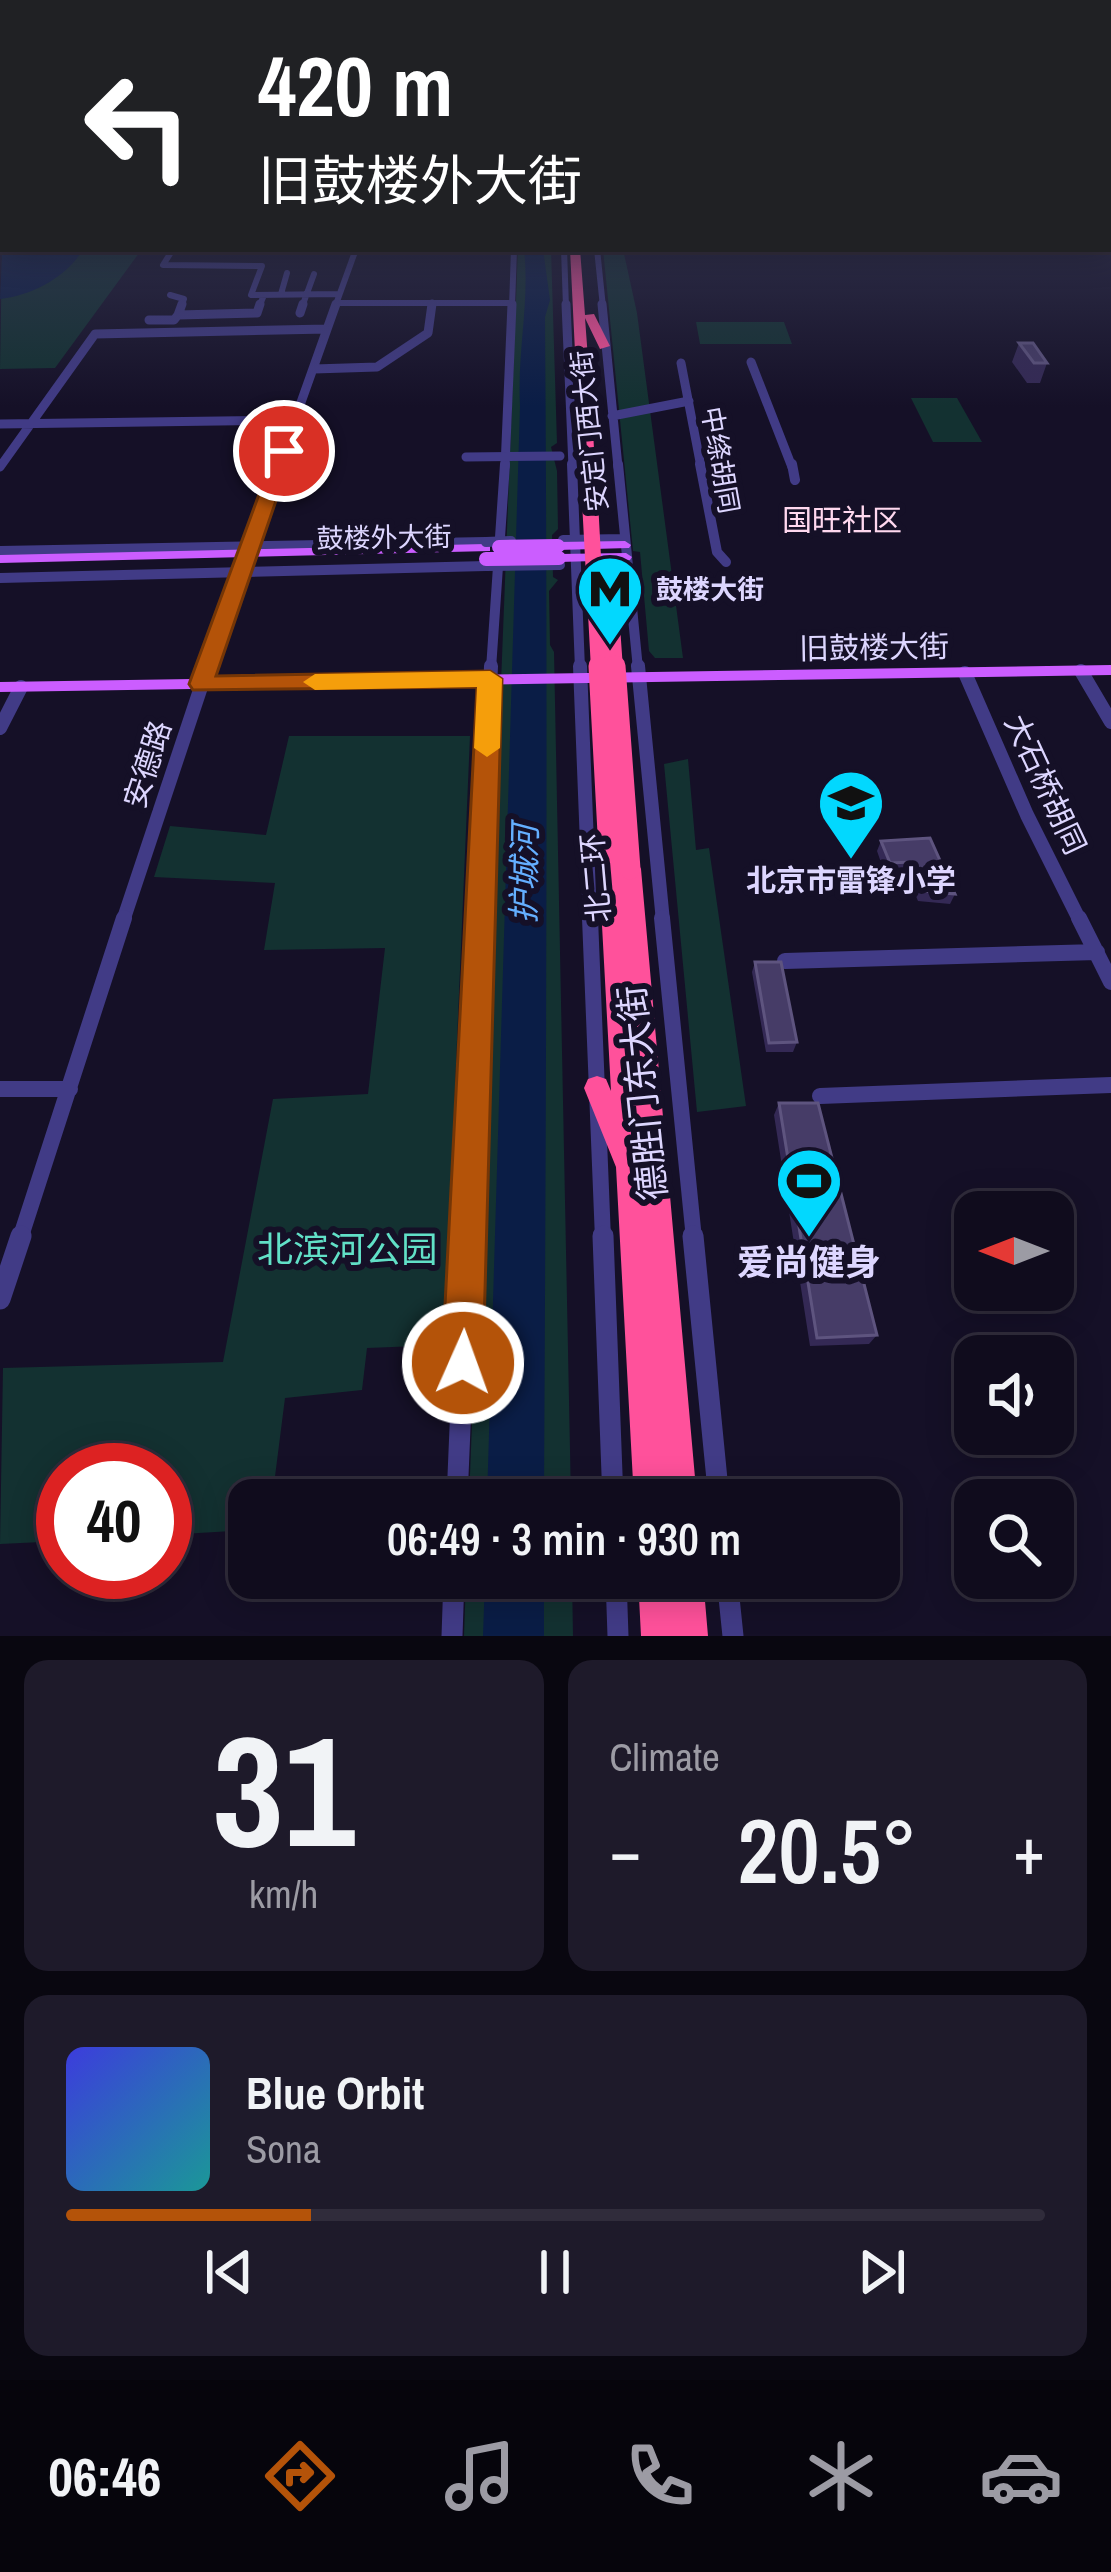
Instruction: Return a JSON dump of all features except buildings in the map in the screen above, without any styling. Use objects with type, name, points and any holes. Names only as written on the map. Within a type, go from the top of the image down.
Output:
[{"type":"highway","name":"北二环","points":[[575,254],[605,414],[633,1175],[651,1479]]},
{"type":"highway","name":"北二环","points":[[585,254],[620,870],[678,1479]]},
{"type":"highway","points":[[569,359],[585,316]]},
{"type":"highway","points":[[585,316],[604,346]]},
{"type":"highway","points":[[597,1088],[633,1175]]},
{"type":"highway","points":[[657,1599],[659,1636]]},
{"type":"highway","points":[[687,1599],[690,1636]]},
{"type":"main road","name":"鼓楼外大街","points":[[0,555],[246,559],[625,551]]},
{"type":"main road","name":"鼓楼外大街","points":[[0,574],[246,559]]},
{"type":"main road","name":"旧鼓楼大街","points":[[0,687],[1111,670]]},
{"type":"street","points":[[170,254],[164,265],[262,266],[251,295],[307,294],[337,302],[432,306],[511,303]]},
{"type":"street","name":"安德路","points":[[0,1299],[201,684],[354,254]]},
{"type":"street","points":[[458,1479],[499,679],[514,254]]},
{"type":"street","name":"安定门西大街","points":[[564,254],[569,678]]},
{"type":"street","name":"安定门西大街","points":[[597,254],[605,414],[638,679]]},
{"type":"street","points":[[281,295],[287,273]]},
{"type":"street","points":[[300,313],[314,274]]},
{"type":"street","points":[[169,332],[184,298],[170,295]]},
{"type":"street","points":[[149,320],[256,313],[264,295]]},
{"type":"street","points":[[314,369],[385,364],[428,333],[432,306]]},
{"type":"street","points":[[0,468],[95,334],[327,329]]},
{"type":"street","points":[[751,362],[788,448],[795,480]]},
{"type":"street","name":"中绦胡同","points":[[681,363],[717,552],[726,562]]},
{"type":"street","points":[[605,414],[688,401]]},
{"type":"street","points":[[0,424],[294,420]]},
{"type":"street","points":[[466,457],[565,456]]},
{"type":"street","points":[[567,552],[625,551]]},
{"type":"street","points":[[1081,671],[1111,722]]},
{"type":"street","name":"大石桥胡同","points":[[965,673],[1027,814],[1111,982]]},
{"type":"street","name":"德胜门东大街","points":[[569,678],[580,718],[612,1479]]},
{"type":"street","name":"德胜门东大街","points":[[638,679],[717,1479]]},
{"type":"street","points":[[0,728],[20,687]]},
{"type":"street","points":[[580,718],[640,717]]},
{"type":"street","points":[[785,961],[1097,952]]},
{"type":"street","points":[[820,1096],[1111,1085]]},
{"type":"street","points":[[0,1089],[70,1089]]},
{"type":"street","points":[[452,1636],[453,1599]]},
{"type":"street","points":[[617,1599],[618,1636]]},
{"type":"street","points":[[729,1599],[733,1636]]},
{"type":"green space","points":[[2,254],[138,254],[55,368],[0,369]]},
{"type":"green space","points":[[518,254],[551,254],[557,443],[551,447],[557,471],[558,529],[552,535],[553,577],[558,580],[549,591],[571,1479],[470,1479]]},
{"type":"green space","points":[[604,254],[624,254],[637,313],[683,658],[655,658],[649,651],[640,552],[633,551]]},
{"type":"green space","points":[[696,322],[784,322],[792,344],[700,344]]},
{"type":"green space","points":[[911,398],[957,398],[982,442],[933,442]]},
{"type":"green space","name":"北滨河公园","points":[[289,736],[470,736],[444,1345],[367,1348],[362,1390],[285,1398],[275,1479],[228,1479],[228,1531],[192,1533],[192,1443],[36,1443],[36,1542],[0,1544],[3,1368],[223,1362],[273,1099],[368,1094],[385,948],[264,950],[275,883],[154,877],[170,826],[266,835]]},
{"type":"green space","points":[[688,759],[696,850],[709,848],[746,1106],[697,1112],[664,764]]},
{"type":"green space","points":[[465,1599],[572,1599],[573,1636],[464,1636]]},
{"type":"water","points":[[2,254],[79,254],[47,283],[0,299]]},
{"type":"water","name":"护城河","points":[[524,254],[544,254],[550,300],[545,317],[544,1479],[488,1479],[520,406]]},
{"type":"water","points":[[484,1599],[544,1599],[544,1636],[483,1636]]},
{"type":"slow traffic","points":[[315,682],[490,679],[487,748]]},
{"type":"place","name":"鼓楼大街","points":[[610,648]]},
{"type":"place","name":"北京市雷锋小学","points":[[851,862]]},
{"type":"place","name":"爱尚健身","points":[[809,1240]]},
{"type":"district","name":"国旺社区","points":[[842,520]]},
{"type":"route","points":[[284,451],[201,684],[490,679],[463,1363]]}]
